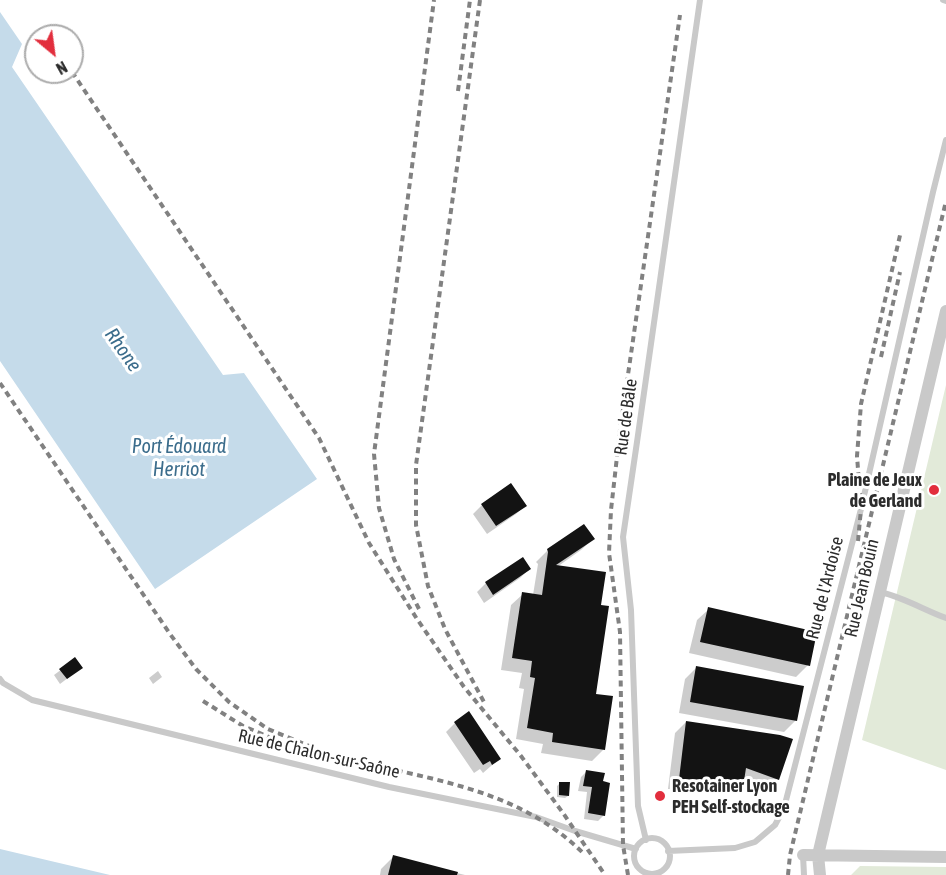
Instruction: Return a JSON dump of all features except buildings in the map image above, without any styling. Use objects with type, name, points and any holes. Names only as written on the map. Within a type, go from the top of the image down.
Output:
[{"type":"street","name":"Rue Jean Bouin","points":[[820,875],[818,855],[946,311]]},
{"type":"street","points":[[803,855],[946,856]]},
{"type":"lane","name":"Rue de Bâle","points":[[646,840],[638,806],[631,610],[623,537],[700,0]]},
{"type":"lane","name":"Rue de l'Ardoise","points":[[668,851],[735,848],[755,842],[775,825],[784,808],[861,509],[946,140]]},
{"type":"lane","points":[[880,592],[896,595],[946,618]]},
{"type":"lane","name":"Rue de Chalon-sur-Saône","points":[[0,679],[32,700],[389,787],[536,817],[636,849]]},
{"type":"lane","points":[[646,840],[662,842],[668,851],[666,867],[657,874],[638,872],[634,859],[636,849],[646,840]]},
{"type":"lane","points":[[803,855],[804,875]]},
{"type":"green space","name":"Plaine de Jeux de Gerland","points":[[946,385],[946,770],[862,740]]},
{"type":"green space","points":[[860,866],[946,867],[946,875],[851,875]]},
{"type":"water","name":"Port Édouard Herriot","points":[[0,12],[22,44],[12,67],[223,375],[244,373],[317,479],[155,589],[0,361]]},
{"type":"water","points":[[0,849],[110,875],[0,875]]},
{"type":"railway","points":[[419,609],[394,559],[379,508],[374,454],[434,0]]},
{"type":"railway","points":[[458,91],[470,0]]},
{"type":"railway","points":[[480,0],[416,465],[416,525],[428,586],[445,629],[485,704]]},
{"type":"railway","points":[[628,875],[623,845],[620,632],[609,553],[611,510],[620,430],[680,15]]},
{"type":"railway","points":[[80,84],[319,438],[369,543],[417,619],[464,687],[521,756],[563,813],[605,875]]},
{"type":"railway","points":[[788,875],[790,855],[946,201]]},
{"type":"railway","points":[[858,541],[861,509],[857,456],[861,404],[901,231]]},
{"type":"railway","points":[[881,357],[900,272]]},
{"type":"railway","points":[[0,383],[196,669],[229,702],[268,729],[321,751]]},
{"type":"railway","points":[[203,701],[243,726],[269,737]]},
{"type":"railway","points":[[315,750],[461,786],[488,795],[539,819],[563,835],[585,855]]},
{"type":"place","name":"Plaine de Jeux de Gerland","points":[[934,490]]},
{"type":"place","name":"Resotainer Lyon PEH Self-stockage","points":[[660,796]]},
{"type":"water label","name":"Rhone","points":[[123,350]]}]
